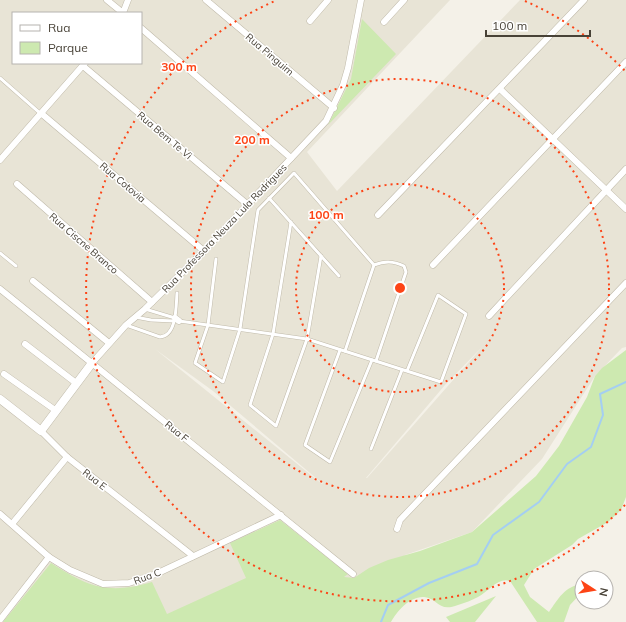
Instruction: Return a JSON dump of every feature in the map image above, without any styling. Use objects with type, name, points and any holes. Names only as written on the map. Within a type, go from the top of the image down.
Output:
[{"type":"street","points":[[108,0],[122,12]]},
{"type":"street","points":[[123,12],[128,0]]},
{"type":"street","name":"Rua Pinguim","points":[[206,0],[334,108]]},
{"type":"street","points":[[310,21],[328,0]]},
{"type":"street","name":"Rua Professora Neuza Lula Rodrigues","points":[[41,431],[55,410],[109,343],[204,251],[326,122],[334,108],[348,68],[361,0]]},
{"type":"street","points":[[384,22],[404,0]]},
{"type":"street","points":[[378,215],[584,0]]},
{"type":"street","points":[[142,29],[291,158]]},
{"type":"street","points":[[433,265],[626,62]]},
{"type":"street","points":[[0,160],[42,114],[84,64]]},
{"type":"street","name":"Rua Bem Te Vi","points":[[84,64],[248,205]]},
{"type":"street","points":[[500,89],[626,209]]},
{"type":"street","name":"Rua Cotovia","points":[[42,114],[204,251]]},
{"type":"street","points":[[489,316],[626,169]]},
{"type":"street","name":"Rua Ciscne Branco","points":[[17,184],[152,302]]},
{"type":"street","points":[[32,281],[109,343]]},
{"type":"street","points":[[397,530],[400,520],[626,283]]},
{"type":"street","name":"Rua F","points":[[0,289],[353,574]]},
{"type":"street","points":[[25,344],[76,383]]},
{"type":"street","points":[[4,374],[55,410]]},
{"type":"street","name":"Rua E","points":[[0,399],[41,431],[67,457],[193,556]]},
{"type":"street","points":[[12,524],[67,457]]},
{"type":"street","name":"Rua C","points":[[0,514],[49,557],[70,570],[103,584],[129,583],[156,574],[281,515]]},
{"type":"street","points":[[0,620],[49,557]]},
{"type":"lane","points":[[0,78],[42,114]]},
{"type":"lane","points":[[216,259],[208,325],[195,363],[223,382],[240,329],[258,210],[294,173],[374,265]]},
{"type":"lane","points":[[269,198],[339,276]]},
{"type":"lane","points":[[291,222],[273,334],[250,405],[276,426],[307,339],[321,256]]},
{"type":"lane","points":[[0,253],[16,266]]},
{"type":"lane","points":[[374,265],[383,262],[396,262],[404,266],[406,272],[376,361]]},
{"type":"lane","points":[[345,351],[374,265]]},
{"type":"lane","points":[[126,325],[160,337],[165,337],[169,334],[176,320],[178,293]]},
{"type":"lane","points":[[135,317],[151,320],[176,320],[307,339],[440,382],[466,314],[438,295],[407,371]]},
{"type":"lane","points":[[145,309],[176,320]]},
{"type":"lane","points":[[340,350],[305,444],[330,462],[372,360]]},
{"type":"lane","points":[[371,450],[402,370]]},
{"type":"shaded area","points":[[0,0],[450,0],[307,152],[337,191],[520,0],[626,0],[626,347],[622,348],[595,376],[542,459],[472,532],[405,555],[381,622],[0,622]],"holes":[[[483,346],[367,478],[366,478],[445,385]],[[155,349],[213,391],[323,484],[322,484]]]},
{"type":"green space","points":[[362,19],[396,54],[328,125],[351,79]]},
{"type":"green space","points":[[626,350],[626,497],[621,510],[608,522],[578,539],[572,545],[534,569],[524,585],[530,597],[549,612],[562,594],[574,586],[574,601],[570,605],[564,622],[537,622],[510,581],[506,580],[497,583],[478,597],[451,607],[442,606],[429,598],[419,597],[404,605],[391,622],[3,622],[51,563],[76,578],[99,586],[123,588],[152,582],[167,614],[246,578],[230,543],[280,520],[348,574],[344,577],[354,578],[369,568],[388,560],[420,551],[472,532],[536,476],[559,446],[587,397],[595,376],[602,368]]},
{"type":"green space","points":[[496,596],[475,622],[450,622],[446,617]]},
{"type":"waterway","points":[[381,622],[388,605],[429,583],[477,564],[493,535],[539,502],[567,464],[591,447],[603,415],[600,394],[626,382]]}]
